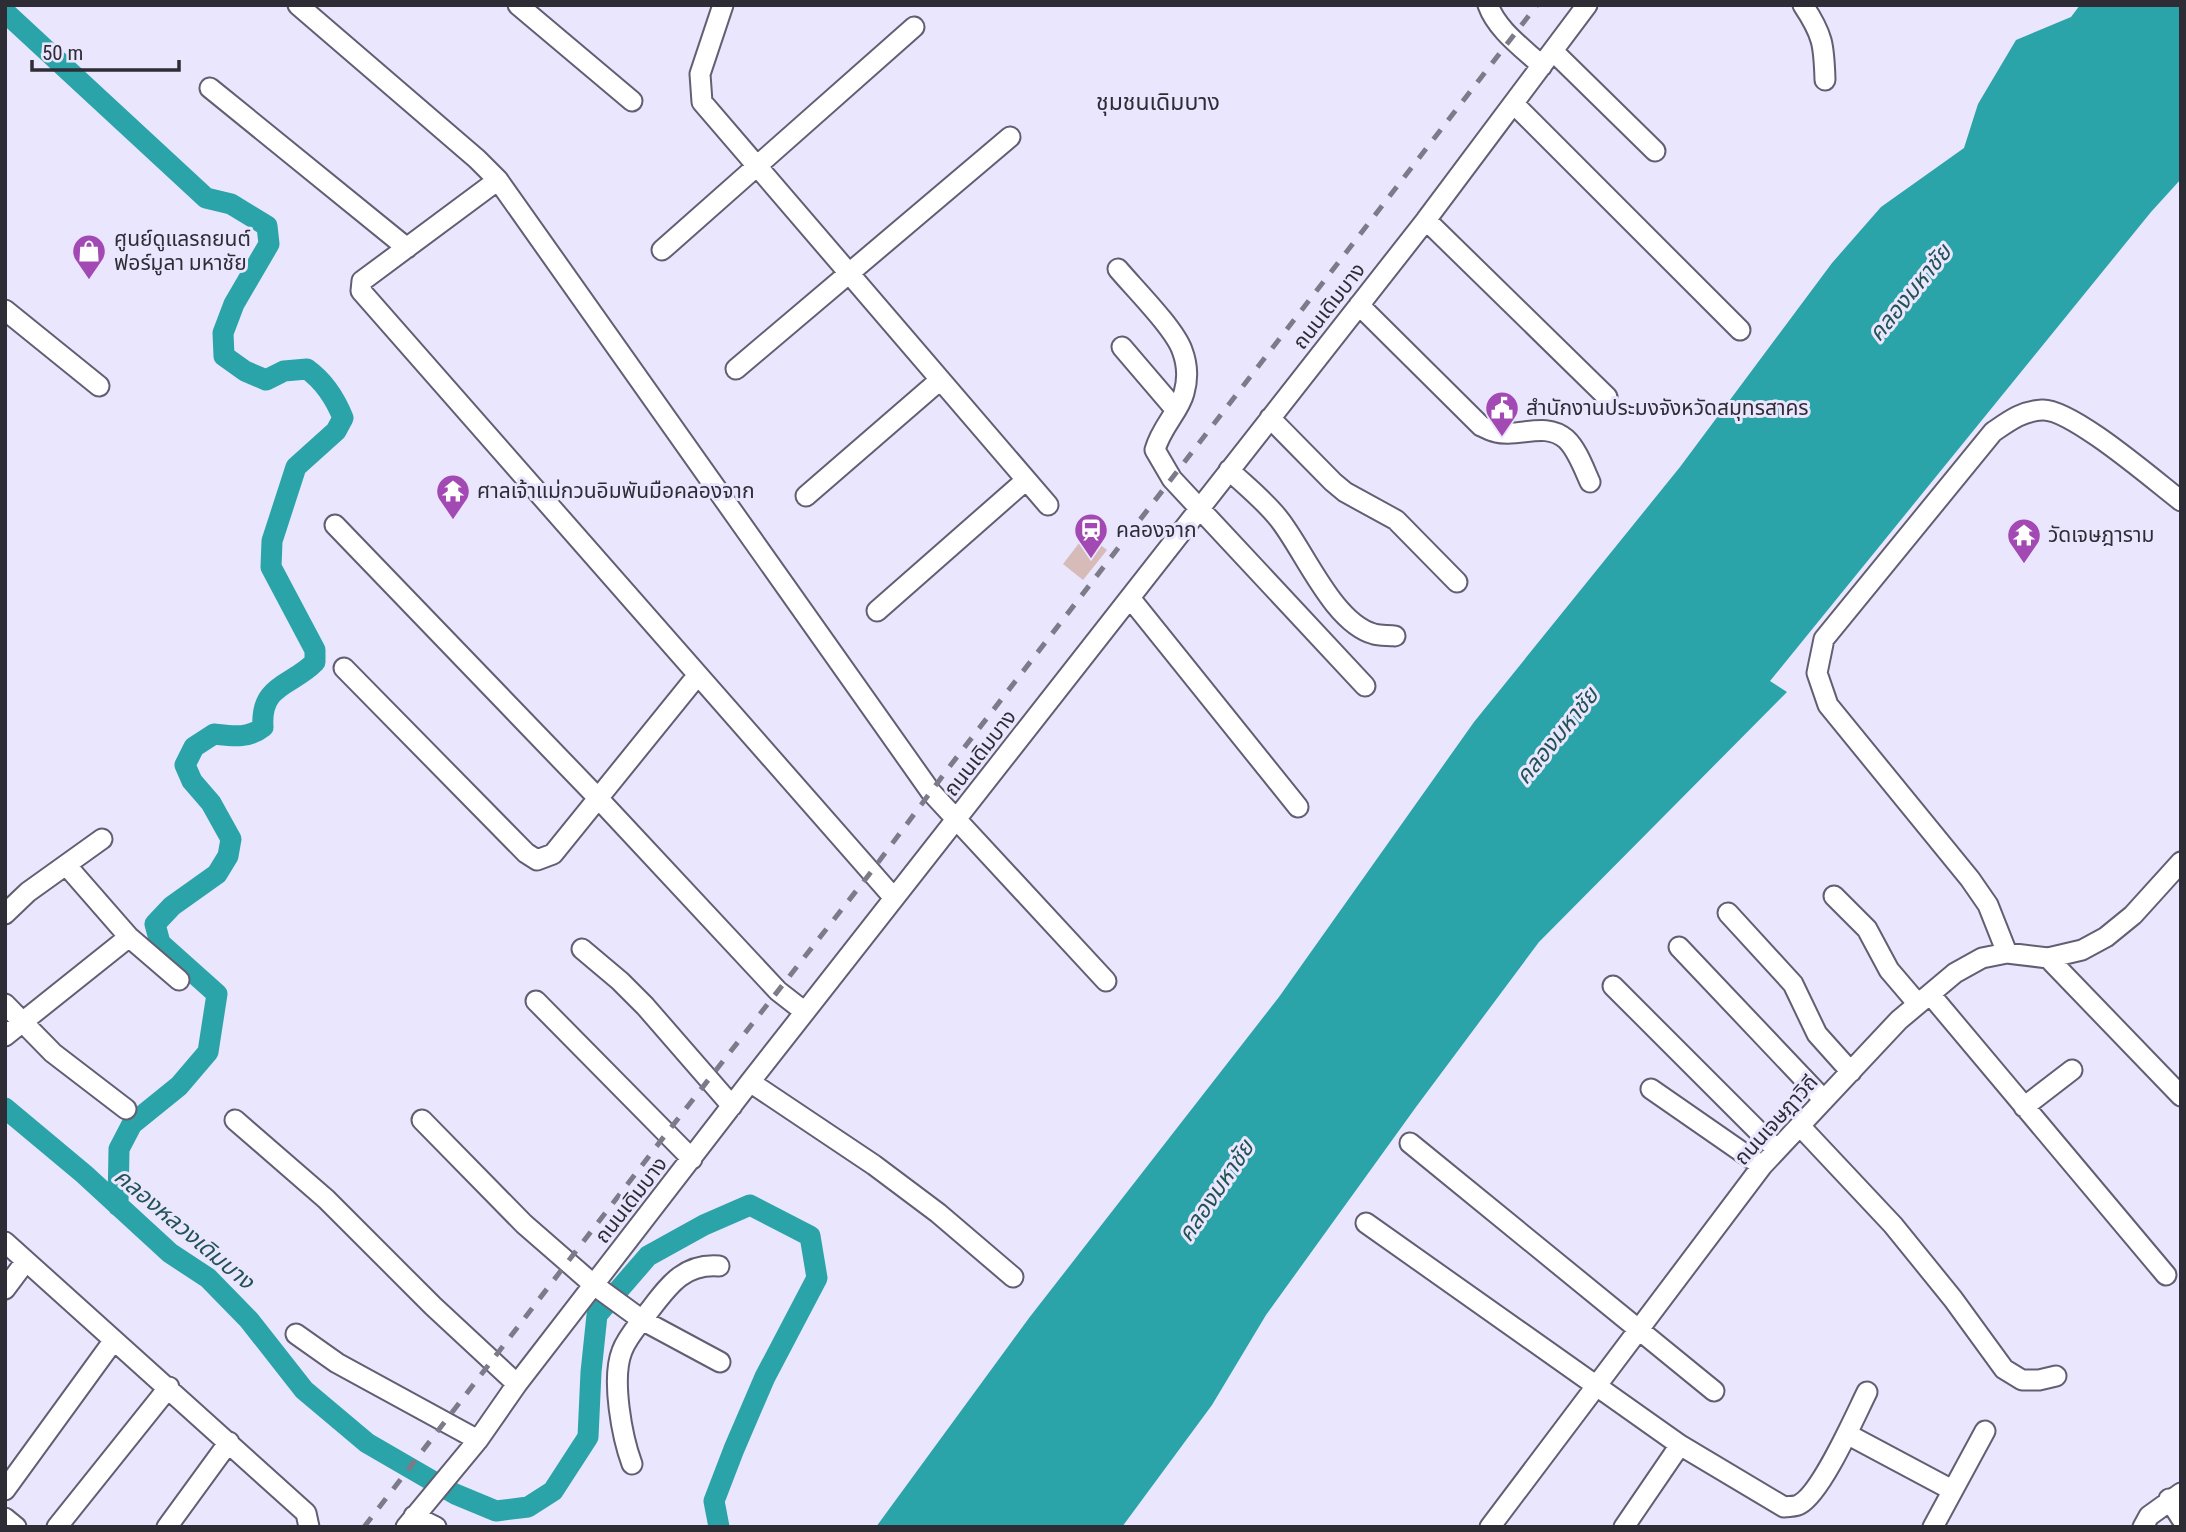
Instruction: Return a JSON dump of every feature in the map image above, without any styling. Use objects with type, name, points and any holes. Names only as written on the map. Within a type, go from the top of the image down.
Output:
[{"type":"street","points":[[298,5],[498,180],[931,792],[1106,981]]},
{"type":"street","points":[[518,5],[632,101]]},
{"type":"street","points":[[723,5],[700,74],[702,102],[1048,505]]},
{"type":"street","points":[[1488,5],[1511,37],[1547,59],[1655,151]]},
{"type":"street","name":"ถนนเดิมบาง","points":[[412,1519],[478,1440],[517,1384],[750,1082],[1426,220],[1587,5]]},
{"type":"street","points":[[1803,5],[1818,28],[1824,46],[1825,80]]},
{"type":"street","points":[[662,250],[914,27]]},
{"type":"street","points":[[210,88],[407,248]]},
{"type":"street","points":[[1514,104],[1740,330]]},
{"type":"street","points":[[736,369],[1010,137]]},
{"type":"street","points":[[498,180],[362,281],[361,291],[894,898]]},
{"type":"street","points":[[1426,220],[1607,397]]},
{"type":"street","points":[[1118,269],[1182,349],[1187,377],[1184,396],[1159,434],[1155,450],[1172,479],[1365,686]]},
{"type":"street","points":[[1359,305],[1481,426],[1497,432],[1519,433],[1537,429],[1566,439],[1578,456],[1590,482]]},
{"type":"street","points":[[5,310],[99,386]]},
{"type":"street","points":[[1122,347],[1175,409]]},
{"type":"street","points":[[806,496],[940,380]]},
{"type":"street","points":[[2007,953],[1982,896],[1828,705],[1817,673],[1824,639],[1993,432],[2020,414],[2045,410],[2072,419],[2181,502]]},
{"type":"street","points":[[1270,418],[1333,482],[1345,492],[1396,520],[1457,582]]},
{"type":"street","points":[[1229,470],[1280,520],[1307,566],[1348,617],[1374,634],[1395,636]]},
{"type":"street","points":[[877,611],[1026,480]]},
{"type":"street","points":[[335,525],[597,797],[778,991],[805,1012]]},
{"type":"street","points":[[1130,598],[1298,807]]},
{"type":"street","points":[[344,668],[526,853],[537,860],[553,854],[697,676]]},
{"type":"street","points":[[5,915],[28,892],[102,839]]},
{"type":"street","name":"ถนนเจษฎาวิถี","points":[[1490,1527],[1762,1166],[1899,1020],[1955,973],[1982,958],[2007,953],[2048,958],[2082,950],[2106,937],[2133,915],[2181,862]]},
{"type":"street","points":[[67,866],[129,937],[179,980]]},
{"type":"street","points":[[1834,896],[1867,929],[1889,970],[1924,999],[2024,1107],[2166,1275]]},
{"type":"street","points":[[1728,913],[1793,984],[1817,1034],[1851,1072]]},
{"type":"street","points":[[5,1036],[129,937]]},
{"type":"street","points":[[1679,947],[1824,1100]]},
{"type":"street","points":[[582,949],[645,1006],[732,1106]]},
{"type":"street","points":[[2048,958],[2181,1096]]},
{"type":"street","points":[[1613,986],[1777,1150]]},
{"type":"street","points":[[536,1001],[692,1159]]},
{"type":"street","points":[[5,1004],[53,1054],[126,1109]]},
{"type":"street","points":[[2024,1107],[2072,1070]]},
{"type":"street","points":[[750,1082],[906,1189],[1013,1277]]},
{"type":"street","points":[[1651,1089],[1762,1166]]},
{"type":"street","points":[[234,1120],[326,1199],[433,1306],[517,1384]]},
{"type":"street","points":[[422,1120],[524,1224],[595,1285],[642,1319],[720,1362]]},
{"type":"street","points":[[1800,1126],[1893,1225],[1954,1299],[2004,1369],[2022,1380],[2056,1376]]},
{"type":"street","points":[[1410,1143],[1714,1391]]},
{"type":"street","points":[[1366,1223],[1680,1445],[1784,1507],[1799,1505],[1813,1493],[1847,1434],[1867,1392]]},
{"type":"street","points":[[5,1241],[306,1513],[309,1527]]},
{"type":"street","points":[[5,1289],[26,1261]]},
{"type":"street","points":[[632,1464],[624,1437],[618,1375],[621,1352],[642,1319],[682,1273],[705,1265],[719,1266]]},
{"type":"street","points":[[296,1334],[337,1363],[478,1440]]},
{"type":"street","points":[[5,1490],[114,1340]]},
{"type":"street","points":[[57,1527],[169,1387]]},
{"type":"street","points":[[1933,1527],[1985,1431]]},
{"type":"street","points":[[1847,1434],[1952,1490]]},
{"type":"street","points":[[167,1527],[229,1442]]},
{"type":"street","points":[[1624,1527],[1680,1445]]},
{"type":"street","points":[[2143,1527],[2149,1516],[2175,1496],[2181,1518]]},
{"type":"street","points":[[5,1518],[16,1527]]},
{"type":"street","points":[[412,1519],[436,1527]]},
{"type":"water","name":"คลองมหาชัย","points":[[2080,5],[2181,5],[2181,179],[2151,212],[1770,681],[1787,692],[1539,942],[1266,1315],[1212,1405],[1122,1527],[876,1527],[1029,1318],[1279,997],[1474,722],[1680,467],[1832,263],[1881,207],[1964,148],[1978,104],[2016,40],[2071,17]]},
{"type":"building","points":[[1086,534],[1107,550],[1083,580],[1063,564]]},
{"type":"waterway","name":"คลองหลวงเดิมบาง","points":[[5,12],[206,198],[231,204],[267,226],[269,244],[234,304],[223,333],[224,356],[245,371],[266,380],[284,371],[307,369],[329,391],[343,418],[336,431],[296,467],[272,541],[271,567],[315,650],[315,662],[272,694],[263,713],[263,727],[246,735],[214,734],[194,747],[185,765],[192,781],[211,803],[231,839],[228,856],[217,874],[172,906],[155,924],[160,943],[217,994],[208,1052],[179,1086],[132,1124],[119,1149],[118,1206]]},
{"type":"waterway","name":"คลองหลวงเดิมบาง","points":[[5,1108],[84,1174],[170,1253],[208,1278],[249,1320],[304,1390],[367,1443],[455,1494],[496,1511],[528,1507],[553,1491],[588,1437],[597,1315],[648,1256],[704,1225],[750,1205],[810,1236],[817,1278],[765,1377],[734,1449],[714,1501],[719,1527]]},
{"type":"railway","points":[[364,1527],[1537,5]]},
{"type":"place","name":"ศูนย์ดูแลรถยนต์ ฟอร์มูลา มหาชัย","points":[[89,281]]},
{"type":"place","name":"สำนักงานประมงจังหวัดสมุทรสาคร","points":[[1502,438]]},
{"type":"place","name":"ศาลเจ้าแม่กวนอิมพันมือคลองจาก","points":[[453,521]]},
{"type":"place","name":"คลองจาก","points":[[1091,560]]},
{"type":"place","name":"วัดเจษฎาราม","points":[[2024,565]]},
{"type":"district","name":"ชุมชนเดิมบาง","points":[[1158,102]]}]
